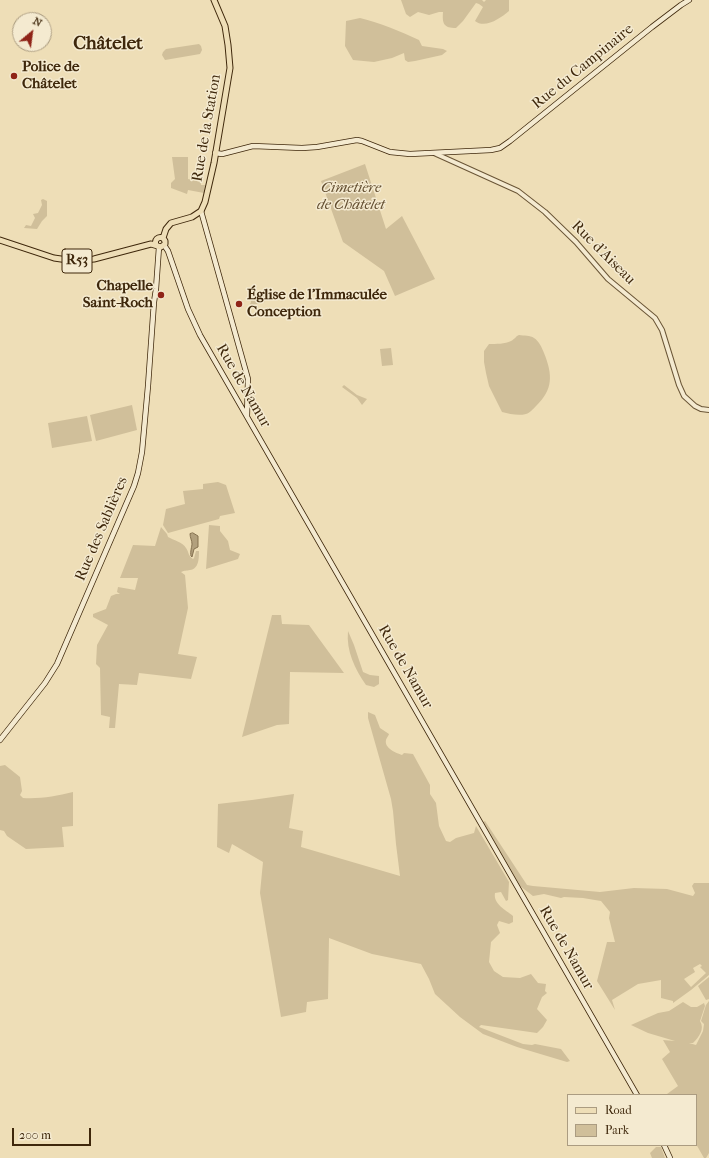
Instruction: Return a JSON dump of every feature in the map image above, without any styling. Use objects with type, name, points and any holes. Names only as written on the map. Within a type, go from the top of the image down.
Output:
[{"type":"main road","name":"Rue de la Station","points":[[201,211],[205,202],[214,163],[230,68],[225,26],[214,0]]},
{"type":"main road","name":"Rue du Campinaire","points":[[434,153],[491,150],[500,148],[652,26],[681,4],[689,0]]},
{"type":"main road","points":[[215,153],[222,154],[253,146],[302,148],[357,140],[390,152],[410,154],[434,153]]},
{"type":"main road","points":[[214,163],[222,154]]},
{"type":"main road","points":[[163,238],[159,237],[155,242],[160,246],[165,242],[163,238],[166,229],[171,223],[192,217],[201,211],[248,379],[247,416]]},
{"type":"main road","name":"R53","points":[[0,240],[54,258],[75,262],[89,261],[146,245],[153,244],[160,246]]},
{"type":"main road","name":"Rue de Namur","points":[[160,246],[168,250],[173,268],[195,325],[635,1094]]},
{"type":"main road","name":"Rue des Sablières","points":[[0,740],[45,683],[57,664],[134,486],[142,452],[160,246]]},
{"type":"main road","points":[[664,1146],[670,1158]]},
{"type":"street","name":"Rue d'Aiseau","points":[[434,153],[518,191],[545,212],[576,242],[608,278],[655,318],[662,330],[679,385],[684,396],[695,406],[701,409],[709,410]]},
{"type":"green space","points":[[401,0],[482,0],[484,2],[486,0],[509,0],[509,11],[493,22],[483,24],[475,21],[483,7],[476,3],[463,21],[456,28],[452,28],[446,26],[443,20],[443,12],[429,15],[418,12],[410,17],[406,14]]},
{"type":"green space","points":[[360,18],[397,30],[419,40],[422,46],[447,51],[442,55],[408,62],[405,60],[404,53],[392,58],[374,62],[353,60],[345,46],[346,21]]},
{"type":"green space","points":[[199,44],[202,50],[200,54],[165,60],[162,55],[166,49]]},
{"type":"green space","points":[[172,157],[188,157],[188,179],[201,182],[201,185],[205,185],[204,193],[188,190],[187,194],[171,188],[171,183],[175,179]]},
{"type":"green space","name":"Cimetière de Châtelet","points":[[365,164],[386,229],[402,216],[435,279],[395,296],[384,271],[343,242],[321,181]]},
{"type":"green space","points":[[43,199],[47,201],[47,216],[37,229],[24,228],[26,225],[31,226],[35,218],[33,214],[38,213],[42,205],[41,200]]},
{"type":"green space","points":[[263,292],[265,302],[250,306],[251,302],[249,296]]},
{"type":"green space","points":[[519,335],[529,336],[536,339],[547,361],[550,375],[550,382],[546,394],[542,400],[529,413],[520,415],[502,412],[489,386],[484,362],[484,351],[489,344],[509,342]]},
{"type":"green space","points":[[391,348],[393,365],[382,366],[380,349]]},
{"type":"green space","points":[[344,385],[357,395],[367,399],[362,405],[357,398],[342,387]]},
{"type":"green space","points":[[132,405],[137,430],[96,441],[90,415]]},
{"type":"green space","points":[[87,416],[92,441],[52,448],[48,423]]},
{"type":"green space","points":[[218,482],[226,485],[235,513],[220,516],[219,519],[168,533],[163,525],[166,509],[185,504],[183,491],[203,489],[203,484]]},
{"type":"green space","points":[[209,525],[220,526],[220,531],[228,541],[230,550],[240,554],[238,559],[206,569]]},
{"type":"green space","points":[[161,527],[168,537],[185,546],[190,557],[193,559],[196,551],[199,551],[198,563],[195,568],[181,572],[185,575],[188,608],[178,654],[197,657],[191,679],[139,673],[137,685],[119,684],[115,728],[109,728],[110,717],[101,715],[100,668],[96,664],[97,645],[108,625],[93,617],[93,614],[106,609],[111,596],[120,594],[117,592],[118,587],[135,590],[138,578],[120,578],[133,545],[155,546]]},
{"type":"green space","points":[[272,615],[281,615],[282,624],[309,625],[344,673],[290,672],[289,724],[277,725],[242,737]]},
{"type":"green space","points":[[348,631],[363,672],[370,675],[379,676],[379,684],[374,687],[366,685],[358,673],[348,646]]},
{"type":"green space","points":[[368,712],[375,715],[380,728],[389,734],[386,739],[386,743],[389,748],[402,755],[404,753],[413,754],[430,785],[430,794],[436,803],[439,826],[446,841],[450,842],[456,838],[474,833],[476,826],[509,882],[508,900],[506,901],[501,892],[495,893],[498,904],[513,916],[513,922],[509,924],[499,921],[497,925],[500,933],[491,942],[489,962],[494,971],[503,977],[520,978],[531,974],[538,983],[546,984],[545,991],[547,993],[542,997],[537,1009],[547,1020],[537,1033],[481,1025],[479,1027],[523,1044],[535,1044],[561,1049],[570,1061],[567,1062],[517,1047],[483,1034],[460,1017],[435,994],[421,964],[372,954],[329,938],[328,999],[307,1002],[306,1012],[281,1017],[260,893],[263,862],[232,844],[229,853],[217,847],[218,804],[294,794],[289,828],[303,831],[301,847],[400,876],[391,799],[368,718]]},
{"type":"green space","points":[[5,765],[20,777],[22,791],[20,795],[23,798],[48,797],[73,792],[73,826],[62,827],[64,847],[26,849],[7,836],[4,831],[0,830],[0,766]]},
{"type":"green space","points":[[485,821],[527,885],[600,892],[634,888],[667,889],[693,896],[695,893],[692,886],[694,883],[709,883],[709,975],[673,1003],[673,1001],[661,998],[661,980],[638,984],[612,1000],[615,1010],[597,981],[607,942],[615,942],[609,918],[610,912],[601,901],[583,898],[561,898],[544,894],[533,896],[520,886],[483,822]],"holes":[[[700,964],[702,966],[700,967],[706,973],[691,987],[684,979],[695,972],[693,968]]]},
{"type":"green space","points":[[709,977],[709,999],[706,1000],[698,986]]},
{"type":"green space","points":[[709,1001],[709,1153],[706,1158],[704,1158],[697,1146],[697,1094],[667,1094],[678,1086],[662,1059],[670,1052],[663,1040],[675,1041],[648,1033],[631,1025],[658,1013],[669,1011],[683,1002],[691,1007],[697,1007],[704,1003],[705,1006],[700,1021],[702,1027],[701,1033],[693,1043],[689,1043],[696,1045],[703,1031],[704,1024],[701,1021],[706,1005]]},
{"type":"green space","points":[[656,1147],[661,1147],[665,1158],[652,1158],[650,1153]]},
{"type":"shaded area","points":[[193,533],[198,536],[198,547],[194,549],[192,557],[192,543],[190,534]]},
{"type":"place","name":"Police de Châtelet","points":[[14,76]]},
{"type":"place","name":"Chapelle Saint-Roch","points":[[161,295]]},
{"type":"place","name":"Église de l'Immaculée Conception","points":[[239,304]]},
{"type":"district","name":"Châtelet","points":[[108,44]]}]
